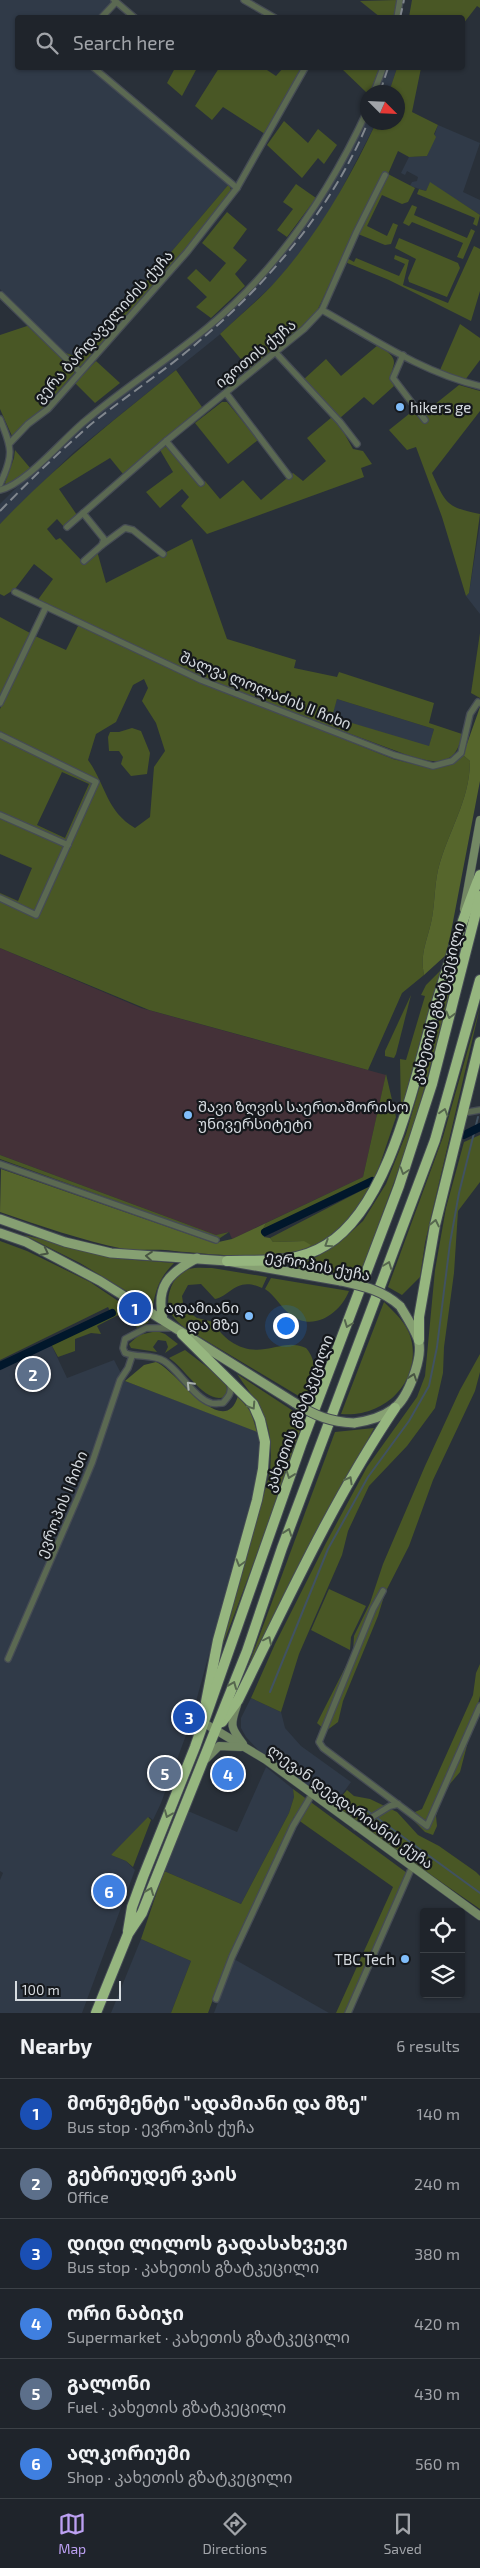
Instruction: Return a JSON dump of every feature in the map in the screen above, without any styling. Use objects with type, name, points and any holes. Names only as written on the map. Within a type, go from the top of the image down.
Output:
[{"type":"highway","points":[[226,1261],[292,1259],[316,1251],[350,1227],[368,1203],[382,1175],[405,1110],[460,926],[480,875]]},
{"type":"highway","name":"კახეთის გზატკეცილი","points":[[128,1934],[132,1907],[142,1877],[204,1723],[301,1445],[399,1186],[432,1084],[480,896]]},
{"type":"highway","points":[[460,926],[463,968]]},
{"type":"highway","name":"კახეთის გზატკეცილი","points":[[96,2013],[128,1934],[142,1912],[247,1651],[296,1511],[435,1140],[480,980]]},
{"type":"highway","points":[[419,1340],[419,1317],[435,1225],[480,1042]]},
{"type":"highway","points":[[182,1334],[252,1404],[260,1420],[265,1442],[263,1469],[257,1500],[210,1671],[204,1723]]},
{"type":"highway","points":[[215,1730],[238,1700],[337,1502],[356,1467],[395,1408]]},
{"type":"main road","name":"კახეთის გზატკეცილი","points":[[460,926],[480,820]]},
{"type":"main road","name":"ევროპის ქუჩა","points":[[0,1219],[65,1242],[111,1253],[226,1261],[369,1287],[390,1296],[400,1306],[419,1340]]},
{"type":"main road","points":[[0,1233],[26,1242],[83,1271],[313,1414],[333,1422],[354,1423],[373,1420],[395,1408],[411,1385],[416,1369],[419,1340]]},
{"type":"main road","points":[[163,1320],[160,1301],[165,1282],[173,1272],[197,1258]]},
{"type":"main road","points":[[238,1700],[232,1725],[234,1733],[246,1747]]},
{"type":"main road","name":"ლევან დევდარიანის ქუჩა","points":[[204,1723],[246,1747],[311,1796],[480,1916]]},
{"type":"main road","points":[[200,1769],[210,1754],[219,1746],[246,1747]]},
{"type":"street","points":[[244,0],[270,15]]},
{"type":"street","points":[[398,15],[400,0]]},
{"type":"street","points":[[103,15],[115,1],[131,15]]},
{"type":"street","points":[[96,70],[237,188]]},
{"type":"street","name":"ვერა ბარდაველიძის ქუჩა","points":[[10,443],[28,424],[48,409],[187,252],[237,188],[304,70]]},
{"type":"street","points":[[377,85],[383,70]]},
{"type":"street","points":[[0,490],[21,480],[85,421],[208,326],[252,286],[293,237],[324,192],[351,146],[360,126]]},
{"type":"street","name":"იგოთის ქუჩა","points":[[67,527],[166,441],[304,330],[322,310],[356,233],[385,175]]},
{"type":"street","points":[[1,295],[80,372]]},
{"type":"street","points":[[322,310],[402,355],[465,383],[480,386]]},
{"type":"street","points":[[276,353],[340,422],[357,444]]},
{"type":"street","points":[[402,355],[394,378],[425,420]]},
{"type":"street","points":[[226,393],[289,476]]},
{"type":"street","points":[[0,419],[10,443],[11,457],[0,484]]},
{"type":"street","points":[[166,441],[200,483]]},
{"type":"street","points":[[83,513],[102,535],[102,546]]},
{"type":"street","points":[[84,561],[126,528],[133,530],[163,554]]},
{"type":"street","name":"შალვა ლოლაძის II ჩიხი","points":[[15,592],[201,680],[394,755],[433,766],[452,761],[461,753],[467,722],[479,702]]},
{"type":"street","points":[[0,703],[46,607]]},
{"type":"street","points":[[0,735],[96,782],[36,915],[0,898]]},
{"type":"street","points":[[0,815],[68,845]]},
{"type":"street","points":[[463,1113],[480,1110]]},
{"type":"street","points":[[0,1164],[216,1240]]},
{"type":"street","points":[[173,1328],[146,1328],[125,1339],[123,1348],[126,1353],[132,1356],[150,1356],[164,1361],[202,1398],[211,1403],[223,1403],[229,1397],[232,1391],[229,1379]]},
{"type":"street","name":"ევროპის I ჩიხი","points":[[8,1659],[76,1504],[120,1380],[128,1368],[132,1356]]},
{"type":"street","points":[[383,1591],[319,1742],[322,1748],[427,1826],[480,1706]]},
{"type":"street","points":[[216,1999],[232,1957],[293,1826],[311,1796]]},
{"type":"street","points":[[356,1827],[390,1806],[398,1804]]},
{"type":"street","points":[[348,2013],[412,1867]]},
{"type":"shaded area","points":[[0,0],[111,0],[111,5],[100,15],[15,15],[15,70],[92,70],[229,184],[81,358],[63,352],[0,289]]},
{"type":"shaded area","points":[[385,70],[396,70],[392,85],[379,85]]},
{"type":"shaded area","points":[[438,125],[480,143],[463,192],[480,200],[480,215],[430,183],[426,191],[410,186],[412,182],[417,181],[418,177],[407,171],[405,175],[401,173],[409,157],[427,156]]},
{"type":"shaded area","points":[[360,130],[372,130],[335,202],[307,245],[275,283],[218,336],[74,452],[0,524],[0,504],[64,440],[210,328],[295,239],[326,194],[353,147]]},
{"type":"shaded area","points":[[480,524],[480,614],[466,596],[469,593]]},
{"type":"shaded area","points":[[337,699],[434,729],[429,747],[331,717]]},
{"type":"shaded area","name":"შავი ზღვის საერთაშორისო უნივერსიტეტი","points":[[0,948],[141,1008],[386,1075],[363,1177],[232,1239],[229,1232],[216,1235],[0,1155]]},
{"type":"shaded area","points":[[51,1344],[67,1378],[114,1360],[125,1381],[259,1432],[259,1471],[189,1727],[161,1803],[153,1820],[149,1817],[111,1855],[126,1861],[135,1870],[82,2013],[0,2013],[0,1880],[3,1873],[0,1871],[0,1369]]},
{"type":"shaded area","points":[[251,1698],[281,1712],[285,1728],[301,1746],[351,1782],[333,1807],[262,1754],[246,1737],[241,1728],[241,1718]]},
{"type":"shaded area","points":[[266,1767],[293,1789],[294,1797],[289,1813],[241,1904],[164,1871],[188,1811],[237,1832]]},
{"type":"shaded area","points":[[141,1939],[191,1961],[171,2013],[111,2013]]},
{"type":"shaded area","points":[[234,1959],[329,2013],[214,2013]]},
{"type":"green space","points":[[397,0],[394,15],[378,15],[360,1]]},
{"type":"green space","points":[[412,0],[480,0],[480,8],[477,6],[465,21],[465,15],[409,15]]},
{"type":"green space","points":[[174,70],[196,70],[182,96],[167,83]]},
{"type":"green space","points":[[218,70],[267,70],[276,76],[281,70],[301,70],[265,134],[223,107],[212,120],[195,106]]},
{"type":"green space","points":[[343,70],[381,70],[376,85],[360,86]]},
{"type":"green space","points":[[396,70],[421,70],[412,112],[438,125],[434,134],[436,137],[427,156],[409,157],[398,151],[388,174],[415,188],[408,202],[402,204],[382,195],[367,226],[387,236],[393,223],[398,225],[391,244],[385,245],[358,234],[387,174],[384,171],[317,311],[303,327],[249,369],[220,334],[256,302],[291,263],[332,206],[372,130],[405,130],[405,85],[391,85]]},
{"type":"green space","points":[[284,121],[308,143],[318,129],[337,145],[324,164],[318,158],[302,178],[267,145]]},
{"type":"green space","points":[[430,182],[480,215],[477,226],[473,224],[475,218],[417,194],[419,189],[426,191]]},
{"type":"green space","points":[[229,184],[230,193],[187,248],[81,366],[77,366],[63,352],[81,358]]},
{"type":"green space","points":[[296,184],[316,198],[287,237],[277,230],[293,209],[283,202]]},
{"type":"green space","points":[[412,205],[417,207],[414,215],[467,238],[471,229],[475,231],[463,259],[457,257],[463,243],[412,222],[409,226],[403,223]]},
{"type":"green space","points":[[227,212],[247,229],[233,248],[247,260],[235,274],[245,286],[211,318],[196,307],[207,297],[187,278],[196,269],[210,282],[226,263],[202,243]]},
{"type":"green space","points":[[399,238],[458,263],[460,268],[447,297],[409,282],[408,278],[416,259],[395,248]]},
{"type":"green space","points":[[474,246],[480,249],[480,291],[471,321],[389,280],[345,262],[347,258],[354,262],[356,258],[399,276],[405,264],[394,259],[395,255],[409,260],[403,285],[448,303]]},
{"type":"green space","points":[[460,324],[480,338],[480,360],[465,380],[440,370]]},
{"type":"green space","points":[[30,325],[75,372],[45,407],[12,436],[0,409],[0,335]]},
{"type":"green space","points":[[378,345],[392,356],[394,361],[392,379],[394,386],[373,405],[364,397],[340,418],[303,380],[326,359],[341,376]]},
{"type":"green space","points":[[96,361],[120,383],[95,403],[75,383]]},
{"type":"green space","points":[[176,370],[202,407],[123,474],[110,458],[59,489],[77,515],[64,527],[57,519],[47,529],[56,540],[60,538],[84,563],[97,551],[106,583],[192,539],[227,639],[296,660],[294,668],[337,677],[339,672],[434,703],[429,723],[462,734],[455,753],[449,758],[442,761],[434,761],[407,755],[203,679],[37,601],[53,579],[34,564],[15,589],[4,596],[0,594],[0,524],[63,463]],"holes":[[[337,699],[434,729],[429,746],[332,717]]]},
{"type":"green space","points":[[459,385],[480,391],[480,411],[432,473],[444,498],[448,502],[460,509],[480,514],[469,593],[466,596],[442,517],[416,447],[407,450],[389,430],[414,410],[424,413]]},
{"type":"green space","points":[[222,402],[227,402],[258,440],[228,464],[195,423]]},
{"type":"green space","points":[[332,417],[339,424],[353,449],[363,451],[372,464],[361,468],[364,477],[207,534],[181,506],[189,497],[182,489],[160,508],[146,492],[173,472],[160,450],[166,446],[201,485],[205,481],[220,499],[243,480],[261,500],[293,473],[303,481],[326,461],[307,438]]},
{"type":"green space","points":[[15,450],[31,469],[7,486],[5,483]]},
{"type":"green space","points":[[0,617],[30,633],[0,696]]},
{"type":"green space","points":[[79,624],[184,675],[393,759],[433,769],[453,763],[463,755],[470,761],[466,790],[438,870],[432,917],[423,955],[424,975],[402,993],[368,1070],[149,1010],[0,948],[0,900],[37,916],[98,780],[0,733],[0,709],[35,636],[66,650]],"holes":[[[144,679],[148,688],[142,701],[156,723],[165,751],[154,767],[150,817],[135,828],[125,821],[112,806],[88,760],[96,734],[116,722],[133,685]]]},
{"type":"green space","points":[[480,633],[480,698],[471,693]]},
{"type":"green space","points":[[480,707],[480,781],[451,932],[446,955],[424,975],[423,955],[432,917],[438,870],[466,790],[470,761],[463,755]]},
{"type":"green space","points":[[132,728],[141,731],[150,753],[147,774],[131,776],[121,764],[123,757],[119,751],[109,751],[108,737],[110,732],[119,732]]},
{"type":"green space","points":[[0,737],[93,783],[66,843],[0,813]],"holes":[[[62,772],[89,784],[65,838],[37,825]]]},
{"type":"green space","points":[[0,817],[64,846],[34,912],[0,896],[0,893],[18,901],[32,868],[0,854]]},
{"type":"green space","points":[[441,970],[401,1111],[400,1059],[406,1060],[425,996],[421,995],[426,985]]},
{"type":"green space","points":[[452,975],[456,977],[410,1138],[360,1276],[287,1267],[316,1257],[339,1243],[363,1221],[386,1184],[406,1134]]},
{"type":"green space","points":[[411,995],[396,1054],[394,1058],[385,1056],[385,1051]]},
{"type":"green space","points":[[480,1007],[425,1243],[420,1277],[402,1295],[388,1287],[443,1137]]},
{"type":"green space","points":[[386,1074],[396,1117],[376,1176],[262,1231],[266,1223],[363,1177]]},
{"type":"green space","points":[[480,1135],[480,1182],[458,1211],[454,1273],[444,1347],[443,1373],[435,1408],[407,1446],[369,1486],[348,1531],[342,1555],[299,1654],[281,1712],[251,1698],[275,1644],[367,1467],[417,1397],[425,1376],[435,1270],[446,1208],[464,1142]]},
{"type":"green space","points":[[0,1155],[216,1235],[229,1232],[220,1238],[215,1237],[0,1159]]},
{"type":"green space","points":[[1,1169],[214,1243],[232,1239],[266,1223],[262,1231],[264,1237],[270,1238],[273,1242],[304,1241],[311,1245],[299,1251],[263,1256],[124,1249],[61,1232],[0,1212]]},
{"type":"green space","points":[[372,1185],[366,1197],[345,1224],[317,1244],[305,1250],[304,1241],[273,1242],[270,1238]]},
{"type":"green space","points":[[24,1235],[123,1259],[174,1263],[159,1283],[153,1307],[80,1263]]},
{"type":"green space","points":[[0,1241],[27,1251],[90,1282],[149,1322],[137,1328],[128,1310],[97,1326],[101,1334],[91,1333],[75,1339],[75,1351],[58,1357],[51,1344],[112,1315],[108,1307],[0,1360]]},
{"type":"green space","points":[[192,1268],[212,1268],[267,1277],[262,1288],[246,1284],[240,1285],[215,1299],[201,1284],[188,1285],[182,1296],[184,1309],[197,1318],[214,1322],[223,1335],[242,1347],[257,1350],[295,1345],[306,1348],[313,1360],[314,1367],[313,1381],[307,1401],[185,1328],[173,1316],[168,1305],[169,1292],[179,1275]]},
{"type":"green space","points":[[271,1278],[349,1291],[339,1307],[332,1313],[316,1321],[307,1322],[290,1314],[265,1289]]},
{"type":"green space","points":[[384,1302],[401,1320],[408,1331],[412,1343],[413,1358],[410,1372],[394,1396],[383,1404],[356,1414],[341,1414]]},
{"type":"green space","points":[[157,1331],[165,1334],[178,1344],[165,1353],[168,1347],[166,1341],[158,1340],[153,1347],[157,1352],[131,1348],[129,1344],[139,1335]]},
{"type":"green space","points":[[185,1350],[225,1381],[228,1392],[224,1397],[217,1398],[202,1390],[169,1358]]},
{"type":"green space","points":[[480,1354],[480,1372],[475,1391],[433,1480],[409,1546],[385,1593],[378,1616],[343,1701],[338,1722],[326,1731],[317,1723],[353,1652],[354,1636],[370,1603],[383,1564],[425,1466],[460,1390]]},
{"type":"green space","points":[[156,1362],[211,1408],[222,1411],[231,1408],[238,1396],[251,1412],[257,1432],[125,1381],[144,1365]]},
{"type":"green space","points":[[237,1374],[307,1420],[218,1658],[270,1472],[270,1441],[265,1419]]},
{"type":"green space","points":[[374,1428],[246,1672],[335,1432]]},
{"type":"green space","points":[[329,1589],[366,1606],[351,1637],[350,1650],[311,1630]]},
{"type":"green space","points":[[480,1664],[480,1696],[460,1772],[449,1785],[439,1806],[436,1816],[437,1826],[433,1835],[425,1832],[408,1815],[422,1809],[473,1695],[476,1673]]},
{"type":"green space","points":[[293,1789],[407,1873],[347,2013],[336,2013],[393,1887],[294,1817],[229,1956],[208,2013],[171,2013],[191,1961],[141,1939],[164,1871],[241,1904],[289,1813],[294,1797]]},
{"type":"green space","points":[[347,1790],[354,1796],[370,1799],[397,1812],[418,1835],[439,1846],[476,1872],[480,1876],[480,1909],[333,1807]]},
{"type":"green space","points":[[148,1817],[151,1820],[133,1867],[126,1861],[111,1855]]},
{"type":"waterway","points":[[270,1692],[328,1549],[368,1477],[409,1421],[429,1386],[437,1347],[450,1243],[459,1193],[478,1117]]},
{"type":"waterway","points":[[464,1135],[480,1127]]},
{"type":"waterway","points":[[265,1232],[372,1181]]},
{"type":"waterway","points":[[0,1366],[112,1313]]},
{"type":"waterway","points":[[362,1807],[480,1893]]},
{"type":"railway","points":[[401,15],[404,0]]},
{"type":"railway","points":[[382,85],[387,70]]},
{"type":"railway","points":[[0,511],[90,425],[190,349],[253,291],[276,266],[319,211],[354,153],[364,130]]},
{"type":"place","name":"hikers ge","points":[[400,407]]},
{"type":"place","name":"შავი ზღვის საერთაშორისო უნივერსიტეტი","points":[[188,1115]]},
{"type":"place","name":"მონუმენტი \"ადამიანი და მზე\"","points":[[135,1308]]},
{"type":"place","name":"ადამიანი და მზე","points":[[249,1316]]},
{"type":"place","name":"გებრიუდერ ვაის","points":[[33,1374]]},
{"type":"place","name":"დიდი ლილოს გადასახვევი","points":[[189,1717]]},
{"type":"place","name":"გალონი","points":[[165,1773]]},
{"type":"place","name":"ორი ნაბიჯი","points":[[228,1774]]},
{"type":"place","name":"ალკორიუმი","points":[[109,1891]]},
{"type":"place","name":"TBC Tech","points":[[405,1959]]}]
